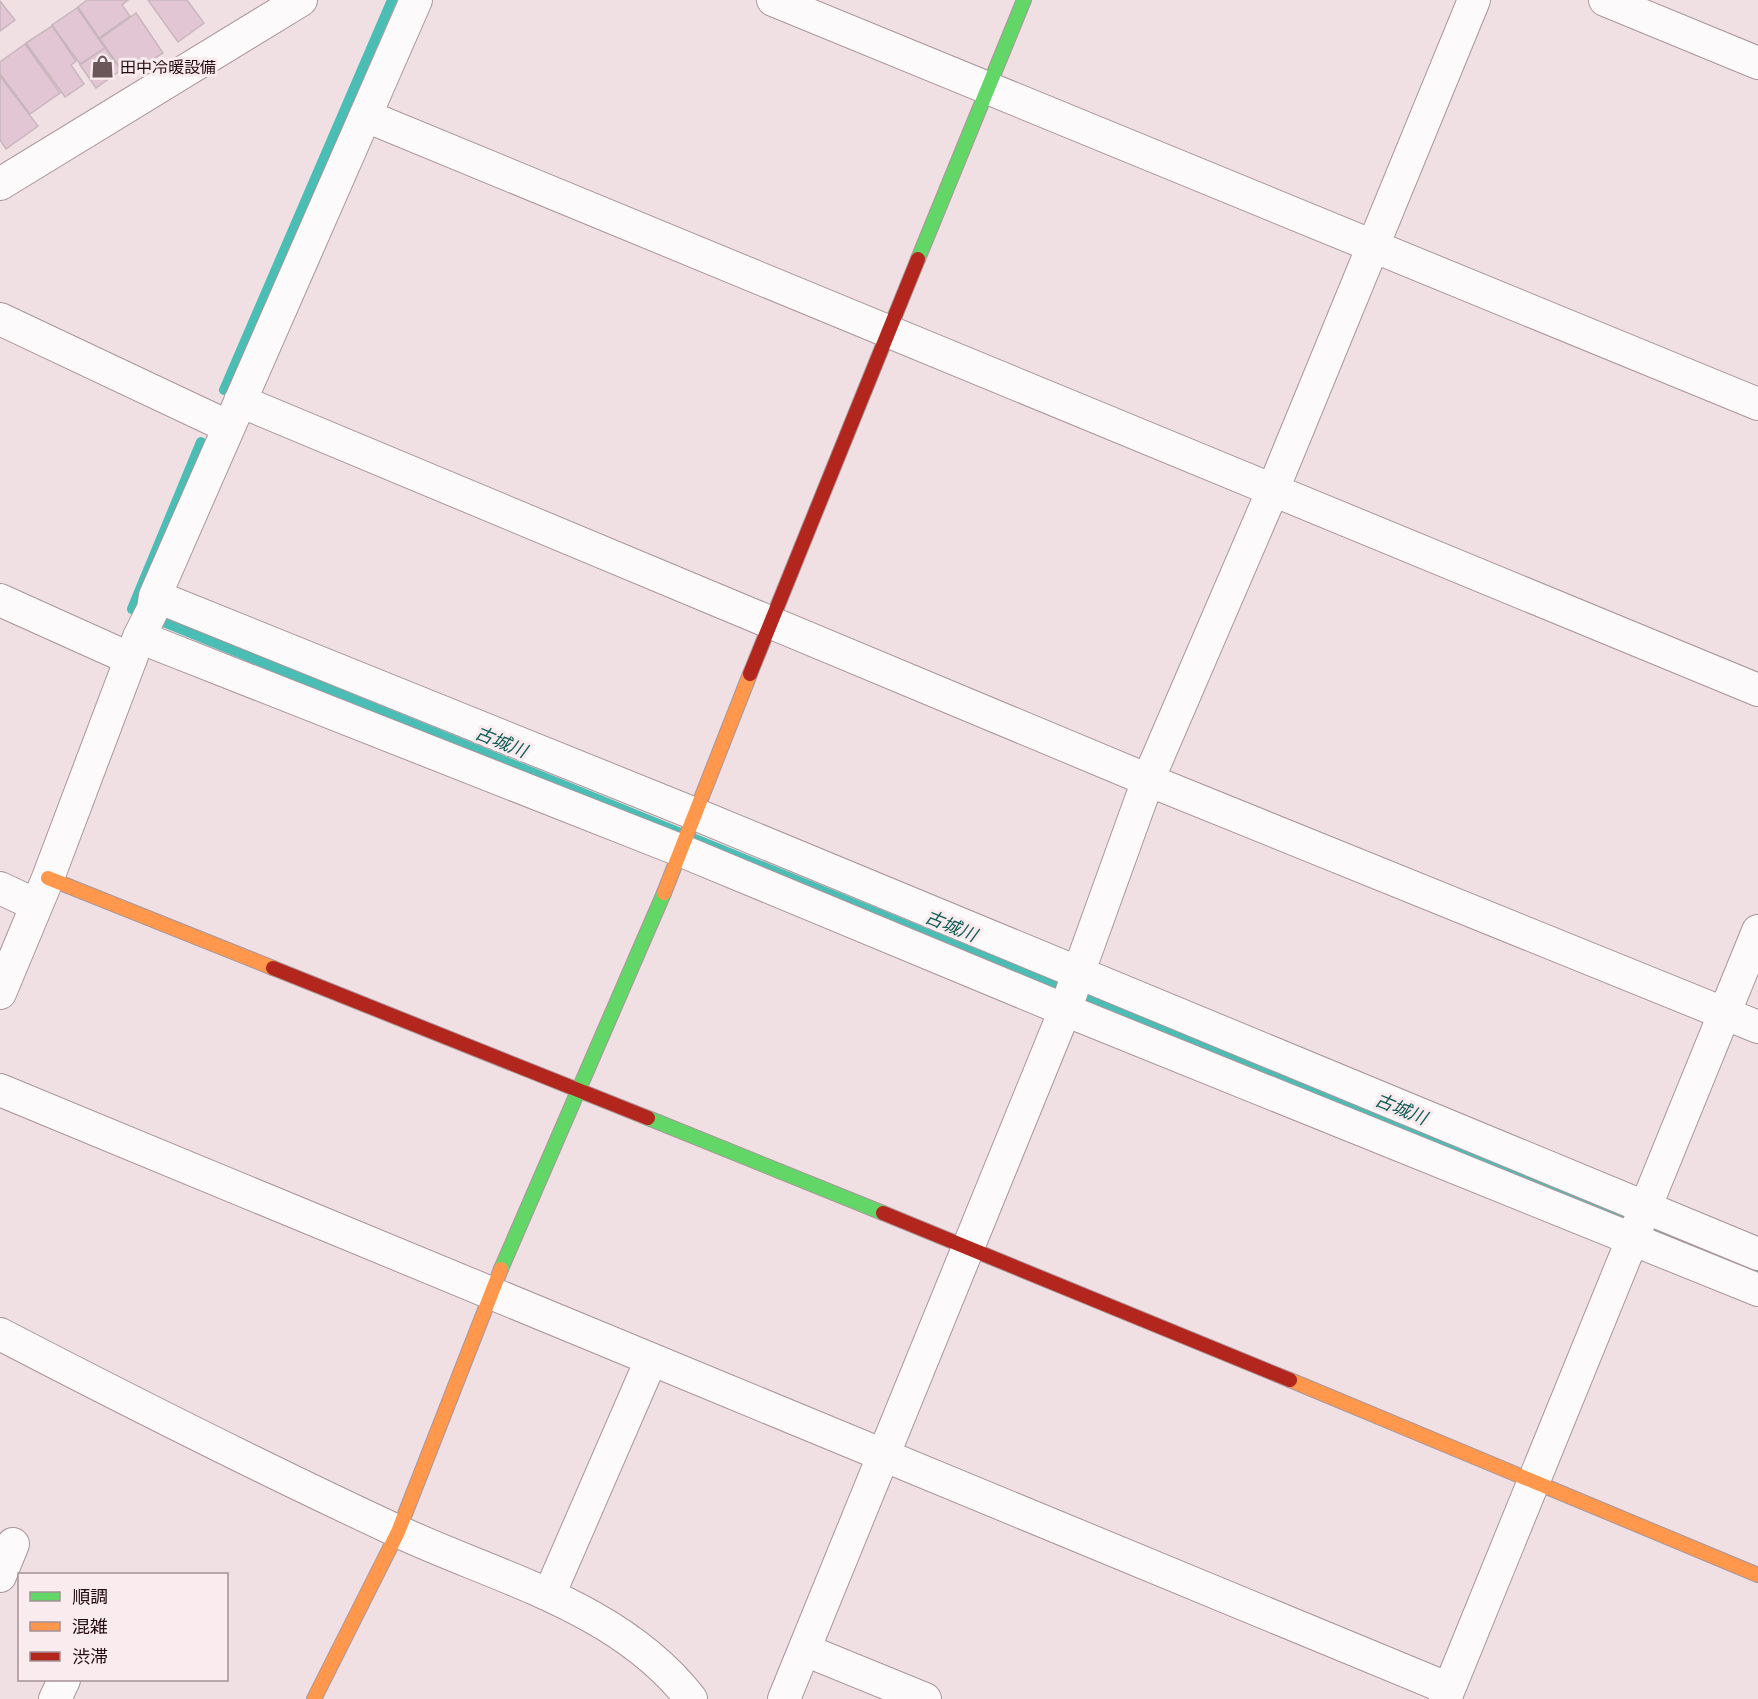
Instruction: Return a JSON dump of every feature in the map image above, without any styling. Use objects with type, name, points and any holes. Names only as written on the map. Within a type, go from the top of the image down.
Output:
[{"type":"street","points":[[0,184],[301,0]]},
{"type":"street","points":[[0,993],[145,625],[234,414],[416,0]]},
{"type":"street","points":[[773,0],[987,90],[1758,404]]},
{"type":"street","points":[[314,1699],[398,1532],[490,1295],[681,851],[1024,0]]},
{"type":"street","points":[[784,1699],[1065,1010],[1148,780],[1272,492],[1474,0]]},
{"type":"street","points":[[1605,0],[1758,63]]},
{"type":"street","points":[[366,117],[888,334],[1758,690]]},
{"type":"street","points":[[0,319],[234,414],[771,623],[1148,780],[1758,1026]]},
{"type":"street","points":[[0,600],[145,625],[695,814],[1758,1254]]},
{"type":"street","points":[[145,625],[1065,1010],[1758,1290]]},
{"type":"street","points":[[0,888],[42,891],[580,1090],[1534,1480],[1758,1575]]},
{"type":"street","points":[[0,1090],[490,1295],[885,1453],[1447,1694],[1758,931]]},
{"type":"street","points":[[0,1334],[198,1436],[398,1532],[549,1595],[623,1635],[672,1674],[691,1699]]},
{"type":"street","points":[[549,1595],[651,1360]]},
{"type":"street","points":[[0,1576],[14,1544]]},
{"type":"street","points":[[805,1650],[925,1699]]},
{"type":"street","points":[[55,1699],[64,1681]]},
{"type":"building","points":[[87,0],[128,0],[122,5],[130,16],[99,38],[78,7]]},
{"type":"building","points":[[148,0],[187,0],[204,23],[178,42]]},
{"type":"building","points":[[0,1],[15,20],[0,31]]},
{"type":"building","points":[[77,8],[105,48],[80,64],[52,25]]},
{"type":"building","points":[[136,13],[163,53],[126,76],[100,39]]},
{"type":"building","points":[[52,26],[76,61],[71,65],[84,84],[65,97],[26,43]]},
{"type":"building","points":[[25,44],[60,93],[30,114],[0,74],[0,62]]},
{"type":"building","points":[[105,48],[121,70],[96,88],[80,65]]},
{"type":"building","points":[[0,76],[38,126],[6,149],[0,140]]},
{"type":"waterway","points":[[224,390],[392,0]]},
{"type":"waterway","name":"古城川","points":[[201,442],[132,609],[1758,1273]]},
{"type":"traffic: fast","points":[[918,259],[1024,0]]},
{"type":"traffic: fast","points":[[501,1269],[664,893]]},
{"type":"traffic: fast","points":[[648,1118],[883,1213]]},
{"type":"traffic: slow","points":[[664,893],[750,674]]},
{"type":"traffic: slow","points":[[48,878],[273,968]]},
{"type":"traffic: slow","points":[[314,1699],[398,1532],[501,1269]]},
{"type":"traffic: slow","points":[[1290,1380],[1758,1575]]},
{"type":"traffic: jam","points":[[750,674],[918,259]]},
{"type":"traffic: jam","points":[[273,968],[648,1118]]},
{"type":"traffic: jam","points":[[883,1213],[1290,1380]]},
{"type":"place","name":"田中冷暖設備","points":[[102,67]]}]
